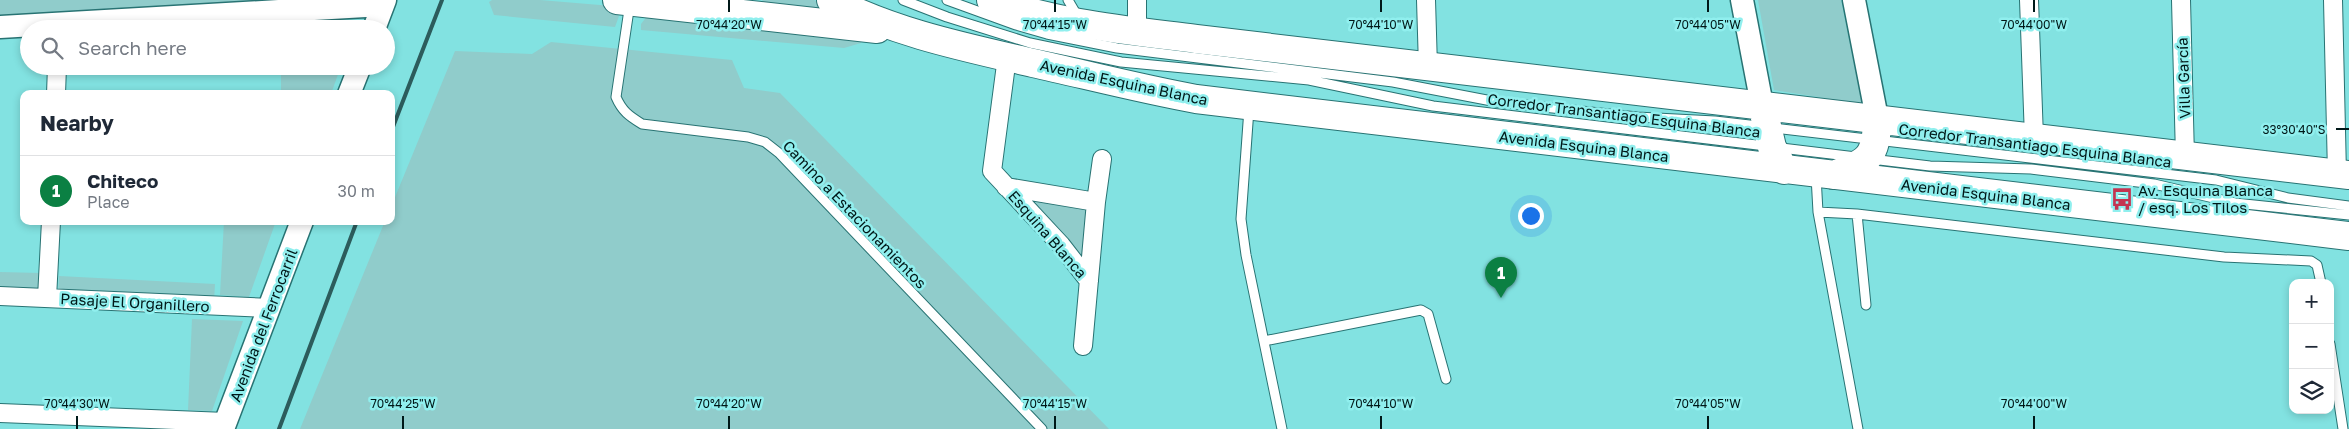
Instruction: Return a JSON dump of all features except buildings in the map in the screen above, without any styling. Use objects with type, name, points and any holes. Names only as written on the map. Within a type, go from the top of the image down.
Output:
[{"type":"main road","name":"Avenida Esquina Blanca","points":[[831,0],[896,29],[1152,91],[1249,106],[1771,137],[1874,139],[2034,138],[2343,175]]},
{"type":"main road","name":"Avenida Esquina Blanca","points":[[990,0],[1034,14],[1081,24],[1428,67],[1771,137],[1824,175],[2349,236]]},
{"type":"main road","points":[[623,1],[735,5],[865,29],[896,29]]},
{"type":"main road","points":[[1824,175],[1852,169],[1874,139]]},
{"type":"street","points":[[1136,0],[1137,31]]},
{"type":"street","points":[[1426,0],[1428,67]]},
{"type":"street","points":[[1742,0],[1771,137]]},
{"type":"street","points":[[1854,0],[1874,139]]},
{"type":"street","points":[[2030,0],[2034,138]]},
{"type":"street","name":"Villa García","points":[[2181,0],[2186,157]]},
{"type":"street","points":[[2333,0],[2343,175]]},
{"type":"street","points":[[140,20],[384,2],[377,20]]},
{"type":"street","points":[[0,27],[20,27]]},
{"type":"street","name":"Esquina Blanca","points":[[1007,57],[992,171],[1061,245],[1089,281]]},
{"type":"street","points":[[56,90],[57,75]]},
{"type":"street","points":[[351,90],[356,75]]},
{"type":"street","name":"Esquina Blanca","points":[[1083,346],[1096,202],[1102,159]]},
{"type":"street","name":"Esquina Blanca","points":[[1006,187],[1096,202]]},
{"type":"street","points":[[47,298],[50,225]]},
{"type":"street","name":"Avenida del Ferrocarril","points":[[225,425],[301,225]]},
{"type":"street","name":"Pasaje El Organillero","points":[[0,296],[270,308]]},
{"type":"street","points":[[0,413],[43,422],[225,425]]},
{"type":"lane","name":"Corredor Transantiago Esquina Blanca","points":[[903,0],[947,17],[1030,42],[1098,58],[1172,68],[1309,80],[1433,106],[1771,137],[1874,139],[2216,180],[2288,198],[2349,206]]},
{"type":"lane","name":"Corredor Transantiago Esquina Blanca","points":[[947,0],[985,15],[1047,34],[1144,52],[1427,87],[1497,102],[1602,114],[1715,121],[1771,137]]},
{"type":"lane","points":[[1068,0],[1081,24]]},
{"type":"lane","name":"Camino a Estacionamientos","points":[[623,1],[616,97],[620,107],[629,116],[642,124],[748,137],[765,142],[779,153],[1042,429]]},
{"type":"lane","points":[[1249,106],[1241,218],[1246,255],[1282,429]]},
{"type":"lane","name":"Corredor Transantiago Esquina Blanca","points":[[1874,139],[1930,166],[2031,169],[2154,184],[2235,203],[2349,215]]},
{"type":"lane","points":[[1824,175],[1818,212],[1858,429]]},
{"type":"lane","points":[[1818,212],[1858,214],[2224,257],[2311,262],[2317,265],[2320,279]]},
{"type":"lane","points":[[1858,214],[1866,306]]},
{"type":"lane","points":[[1264,341],[1421,310],[1428,314],[1446,379]]},
{"type":"lane","points":[[2334,369],[2343,429]]},
{"type":"shaded area","points":[[0,0],[311,0],[0,18]]},
{"type":"shaded area","points":[[492,0],[540,0],[612,6],[619,16],[615,27],[494,15],[489,2]]},
{"type":"shaded area","points":[[763,0],[814,0],[831,9],[828,15],[756,5]]},
{"type":"shaded area","points":[[1758,0],[1841,0],[1862,104],[1774,90]]},
{"type":"shaded area","points":[[651,11],[859,31],[861,43],[844,48],[641,30],[641,24]]},
{"type":"shaded area","points":[[551,42],[732,60],[744,88],[780,93],[1109,429],[300,429],[383,225],[395,225],[395,197],[455,51],[532,54]]},
{"type":"shaded area","points":[[281,75],[338,75],[332,90],[281,90]]},
{"type":"shaded area","points":[[1024,198],[1088,208],[1085,264]]},
{"type":"shaded area","points":[[224,225],[275,225],[249,297],[220,295]]},
{"type":"shaded area","points":[[0,272],[41,273],[40,290],[0,289]]},
{"type":"shaded area","points":[[59,276],[215,284],[214,302],[58,295]]},
{"type":"shaded area","points":[[192,319],[243,321],[212,411],[188,410]]},
{"type":"railway","points":[[395,122],[442,0]]},
{"type":"railway","points":[[279,429],[356,225]]},
{"type":"place","name":"Av. Esquina Blanca / esq. Los Tilos","points":[[2122,199]]},
{"type":"place","name":"Chiteco","points":[[1501,298]]}]
